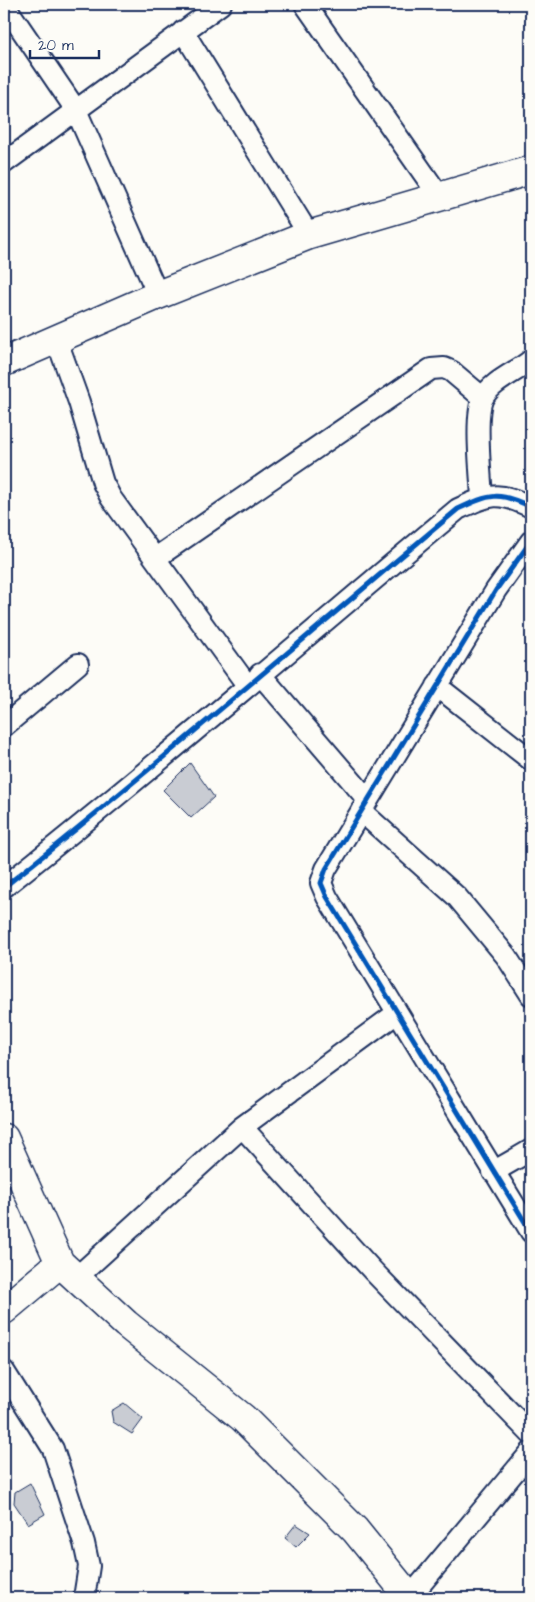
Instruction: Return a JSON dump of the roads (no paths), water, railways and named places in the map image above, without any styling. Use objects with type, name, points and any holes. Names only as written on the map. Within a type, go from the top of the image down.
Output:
[{"type":"main road","points":[[4,362],[158,295],[308,235],[531,170]]},
{"type":"main road","points":[[4,1138],[12,1172],[68,1271],[126,1324],[243,1418],[355,1530],[410,1598]]},
{"type":"main road","points":[[4,1310],[68,1271]]},
{"type":"street","points":[[4,4],[76,110],[158,295]]},
{"type":"street","points":[[4,162],[221,4]]},
{"type":"street","points":[[305,4],[440,197]]},
{"type":"street","points":[[183,32],[308,235]]},
{"type":"street","points":[[56,338],[79,402],[103,482],[111,498],[254,679],[365,806],[457,897],[506,956],[531,995]]},
{"type":"street","points":[[482,498],[479,422],[483,398],[494,386],[531,360]]},
{"type":"street","points":[[157,557],[431,369],[444,368],[451,371],[483,398]]},
{"type":"street","points":[[4,887],[105,807],[254,679],[458,510],[482,498],[508,496],[531,507]]},
{"type":"street","points":[[531,541],[496,590],[437,686],[326,868],[321,883],[327,897],[531,1232]]},
{"type":"street","points":[[4,726],[78,664]]},
{"type":"street","points":[[437,686],[531,759]]},
{"type":"street","points":[[68,1271],[242,1126],[397,1013]]},
{"type":"street","points":[[242,1126],[373,1271],[531,1434]]},
{"type":"street","points":[[493,1172],[531,1150]]},
{"type":"street","points":[[4,1372],[53,1450],[84,1543],[89,1566],[84,1598]]},
{"type":"street","points":[[410,1598],[531,1452]]}]
